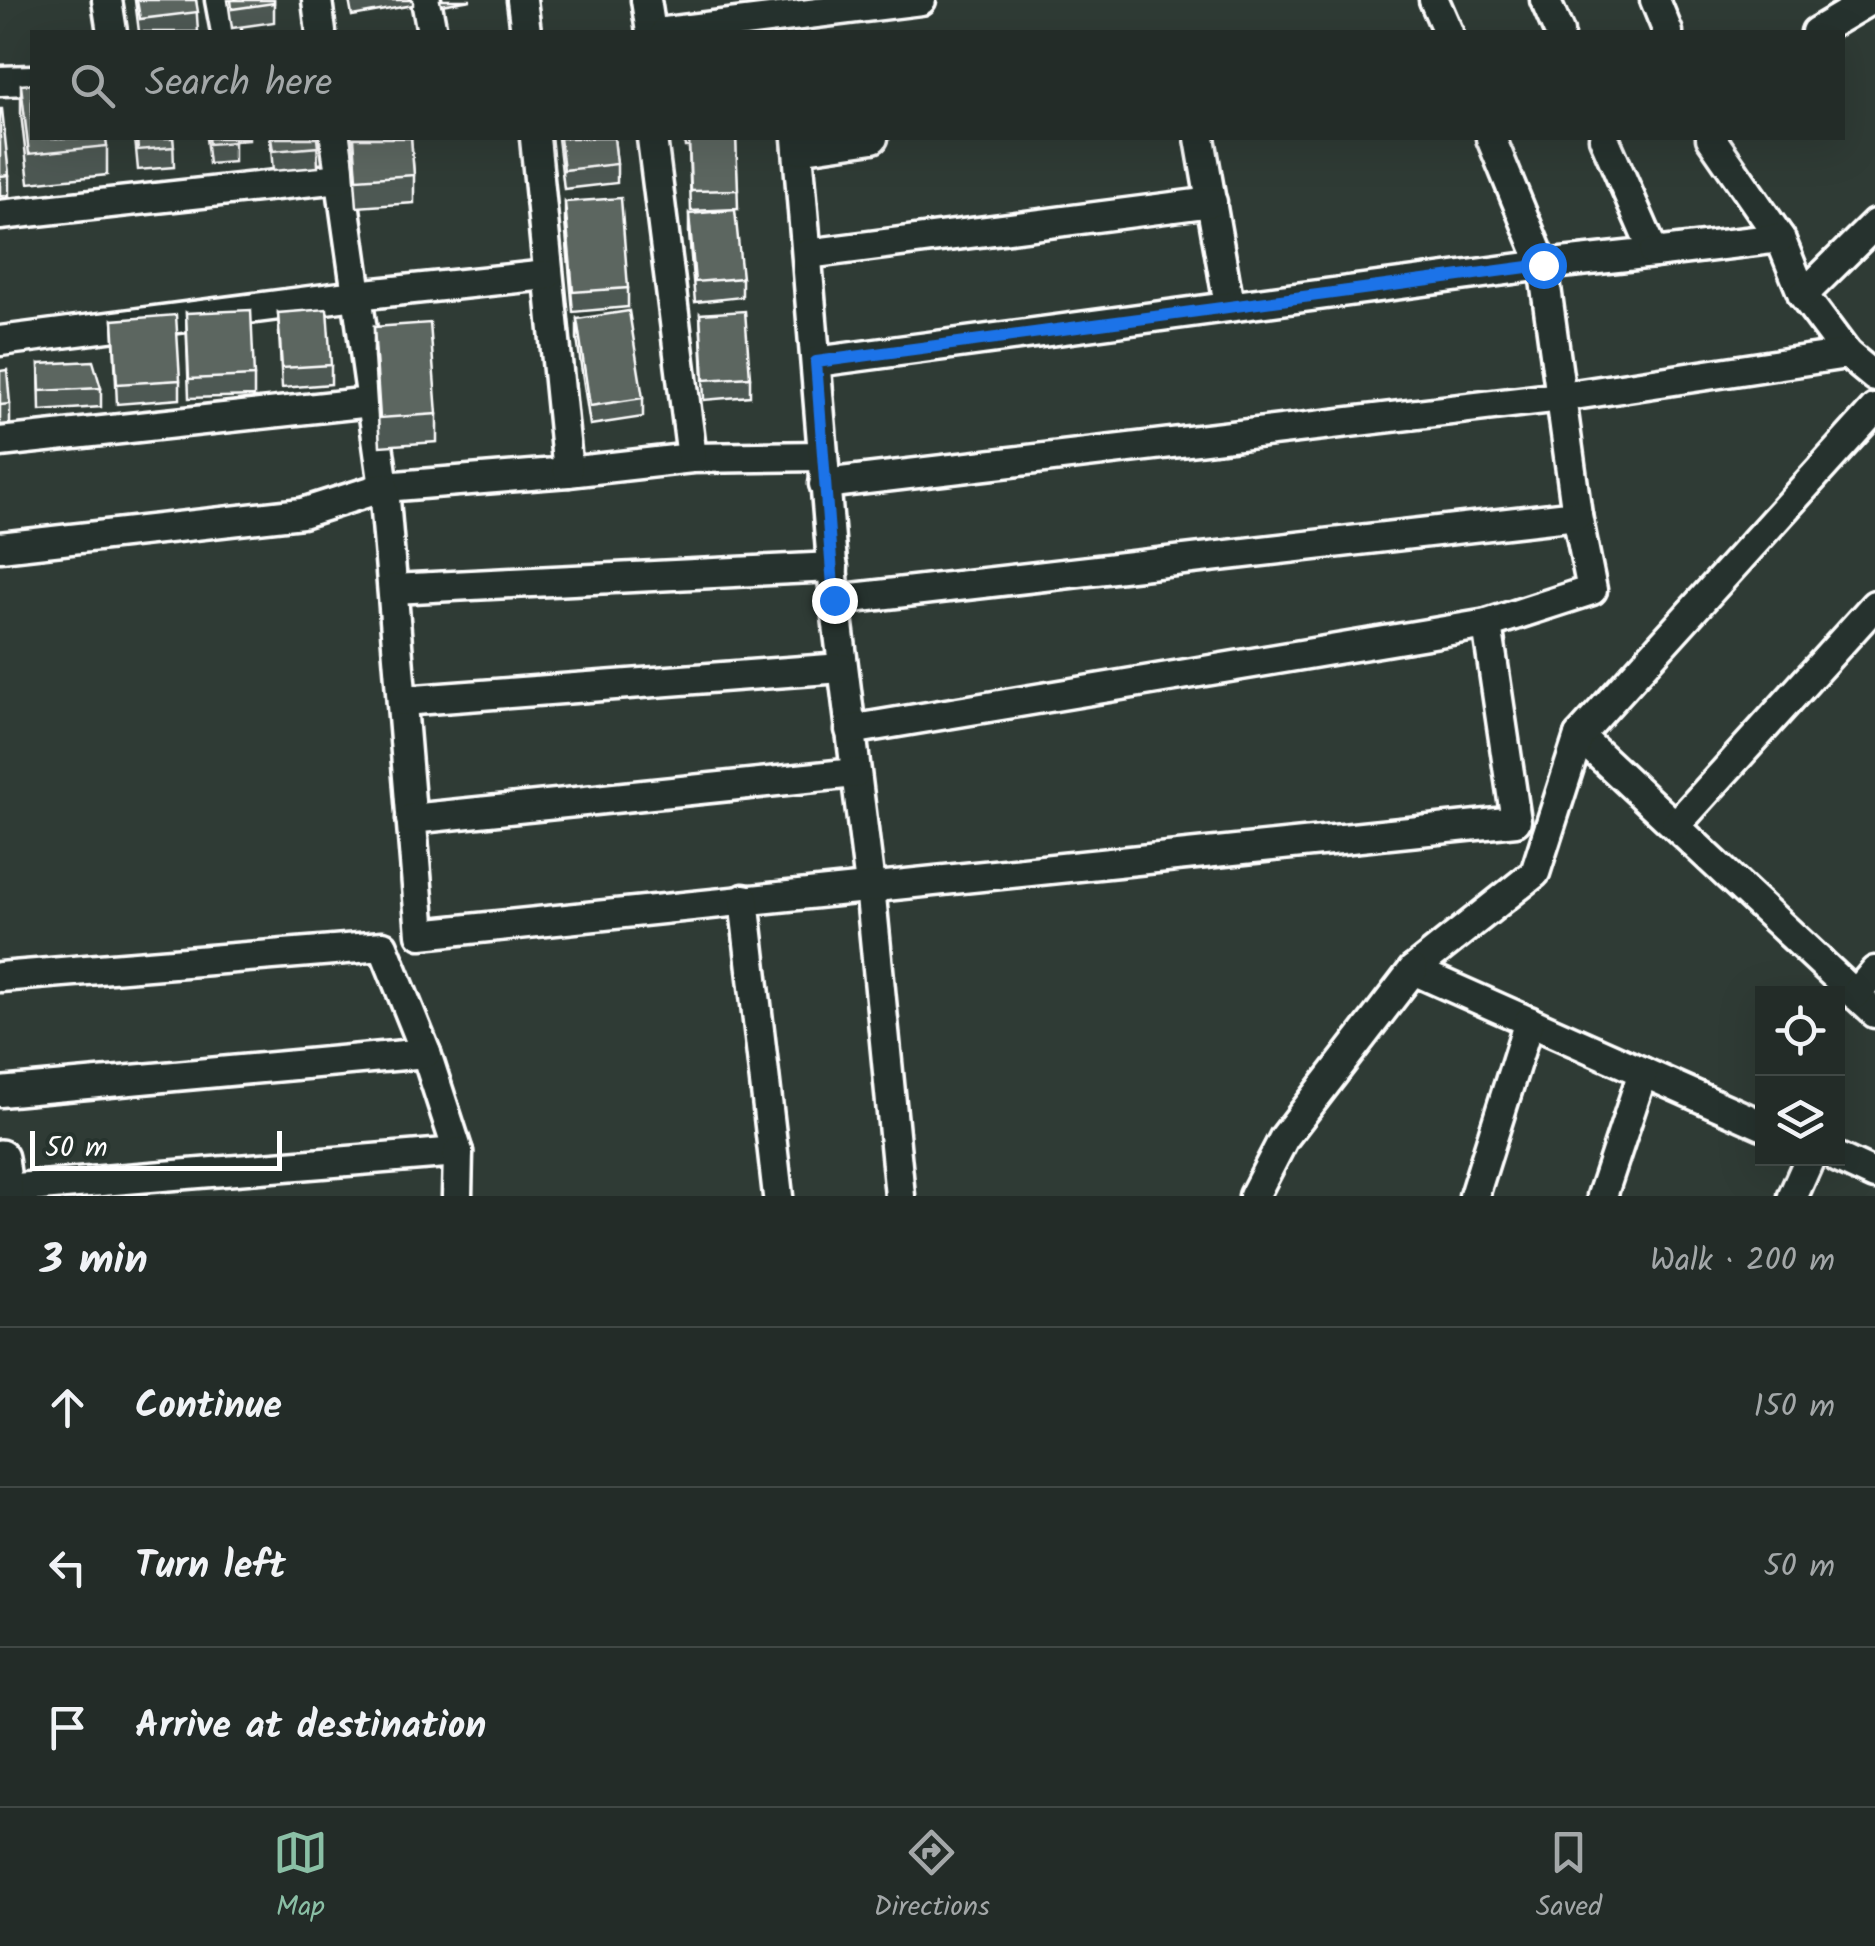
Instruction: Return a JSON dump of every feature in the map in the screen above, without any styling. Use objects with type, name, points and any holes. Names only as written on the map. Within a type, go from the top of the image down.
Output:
[{"type":"street","points":[[106,0],[112,30]]},
{"type":"street","points":[[220,0],[226,30]]},
{"type":"street","points":[[317,0],[321,30]]},
{"type":"street","points":[[426,0],[432,30]]},
{"type":"street","points":[[522,0],[526,30]]},
{"type":"street","points":[[646,0],[651,30]]},
{"type":"street","points":[[681,30],[921,0]]},
{"type":"street","points":[[1434,0],[1447,30]]},
{"type":"street","points":[[1544,0],[1558,30]]},
{"type":"street","points":[[1655,0],[1667,30]]},
{"type":"street","points":[[1819,30],[1870,0]]},
{"type":"street","points":[[0,82],[30,80]]},
{"type":"street","points":[[335,140],[384,487],[421,934],[1516,821],[1487,624]]},
{"type":"street","points":[[535,140],[568,472]]},
{"type":"street","points":[[652,140],[692,458]]},
{"type":"street","points":[[844,140],[798,143],[834,600],[870,886],[900,1196]]},
{"type":"street","points":[[1200,140],[1230,305]]},
{"type":"street","points":[[850,730],[1487,624],[1592,590],[1543,265],[1492,140]]},
{"type":"street","points":[[1605,140],[1654,253]]},
{"type":"street","points":[[1712,140],[1780,238],[1803,295],[1847,354],[1875,377]]},
{"type":"street","points":[[0,215],[340,178]]},
{"type":"street","points":[[807,254],[1212,202]]},
{"type":"street","points":[[1803,295],[1875,224]]},
{"type":"street","points":[[816,362],[1230,305],[1780,238]]},
{"type":"street","points":[[0,340],[356,294],[547,275]]},
{"type":"street","points":[[0,547],[302,513],[384,487],[692,458],[823,470],[1561,397],[1847,354]]},
{"type":"street","points":[[0,442],[370,402]]},
{"type":"street","points":[[1254,1196],[1284,1138],[1413,970],[1536,874],[1579,736],[1875,409]]},
{"type":"street","points":[[834,600],[1578,515]]},
{"type":"street","points":[[393,589],[833,568]]},
{"type":"street","points":[[1676,825],[1875,605]]},
{"type":"street","points":[[402,701],[842,668]]},
{"type":"street","points":[[1579,736],[1865,1004],[1875,971]]},
{"type":"street","points":[[411,819],[855,773]]},
{"type":"street","points":[[744,899],[778,1196]]},
{"type":"street","points":[[0,977],[383,946],[426,1053],[458,1152],[456,1196]]},
{"type":"street","points":[[1413,970],[1755,1122]]},
{"type":"street","points":[[1474,1196],[1529,1021]]},
{"type":"street","points":[[0,1092],[426,1053]]},
{"type":"street","points":[[1602,1196],[1643,1072]]},
{"type":"street","points":[[3,1181],[458,1152]]},
{"type":"street","points":[[1845,1161],[1875,1175]]},
{"type":"street","points":[[1793,1196],[1806,1166]]},
{"type":"building","points":[[137,0],[196,0],[198,12],[140,19]]},
{"type":"building","points":[[231,0],[274,0],[274,3],[232,9]]},
{"type":"building","points":[[30,84],[30,140],[106,140],[107,146],[29,154],[21,85]]},
{"type":"building","points":[[0,109],[9,175],[0,176]]},
{"type":"building","points":[[137,140],[173,140],[174,147],[138,150]]},
{"type":"building","points":[[208,140],[234,140],[234,142],[209,144]]},
{"type":"building","points":[[271,140],[317,140],[318,147],[273,151]]},
{"type":"building","points":[[354,140],[411,140],[414,175],[357,179]]},
{"type":"building","points":[[560,140],[614,140],[617,164],[564,170]]},
{"type":"building","points":[[689,140],[736,140],[738,190],[691,191]]},
{"type":"building","points":[[621,198],[628,288],[573,292],[565,202]]},
{"type":"building","points":[[735,210],[742,278],[695,282],[689,214]]},
{"type":"building","points":[[327,309],[331,365],[282,368],[278,313]]},
{"type":"building","points":[[251,310],[254,376],[189,379],[186,313]]},
{"type":"building","points":[[629,311],[643,398],[590,406],[577,319]]},
{"type":"building","points":[[745,311],[750,377],[704,380],[700,314]]},
{"type":"building","points":[[176,315],[180,380],[117,384],[113,320]]},
{"type":"building","points":[[430,323],[437,414],[380,418],[374,327]]},
{"type":"building","points":[[93,361],[101,388],[40,391],[39,364]]},
{"type":"building","points":[[7,370],[10,404],[0,405],[0,371]]},
{"type":"route","points":[[834,600],[816,362],[1543,265]]}]
